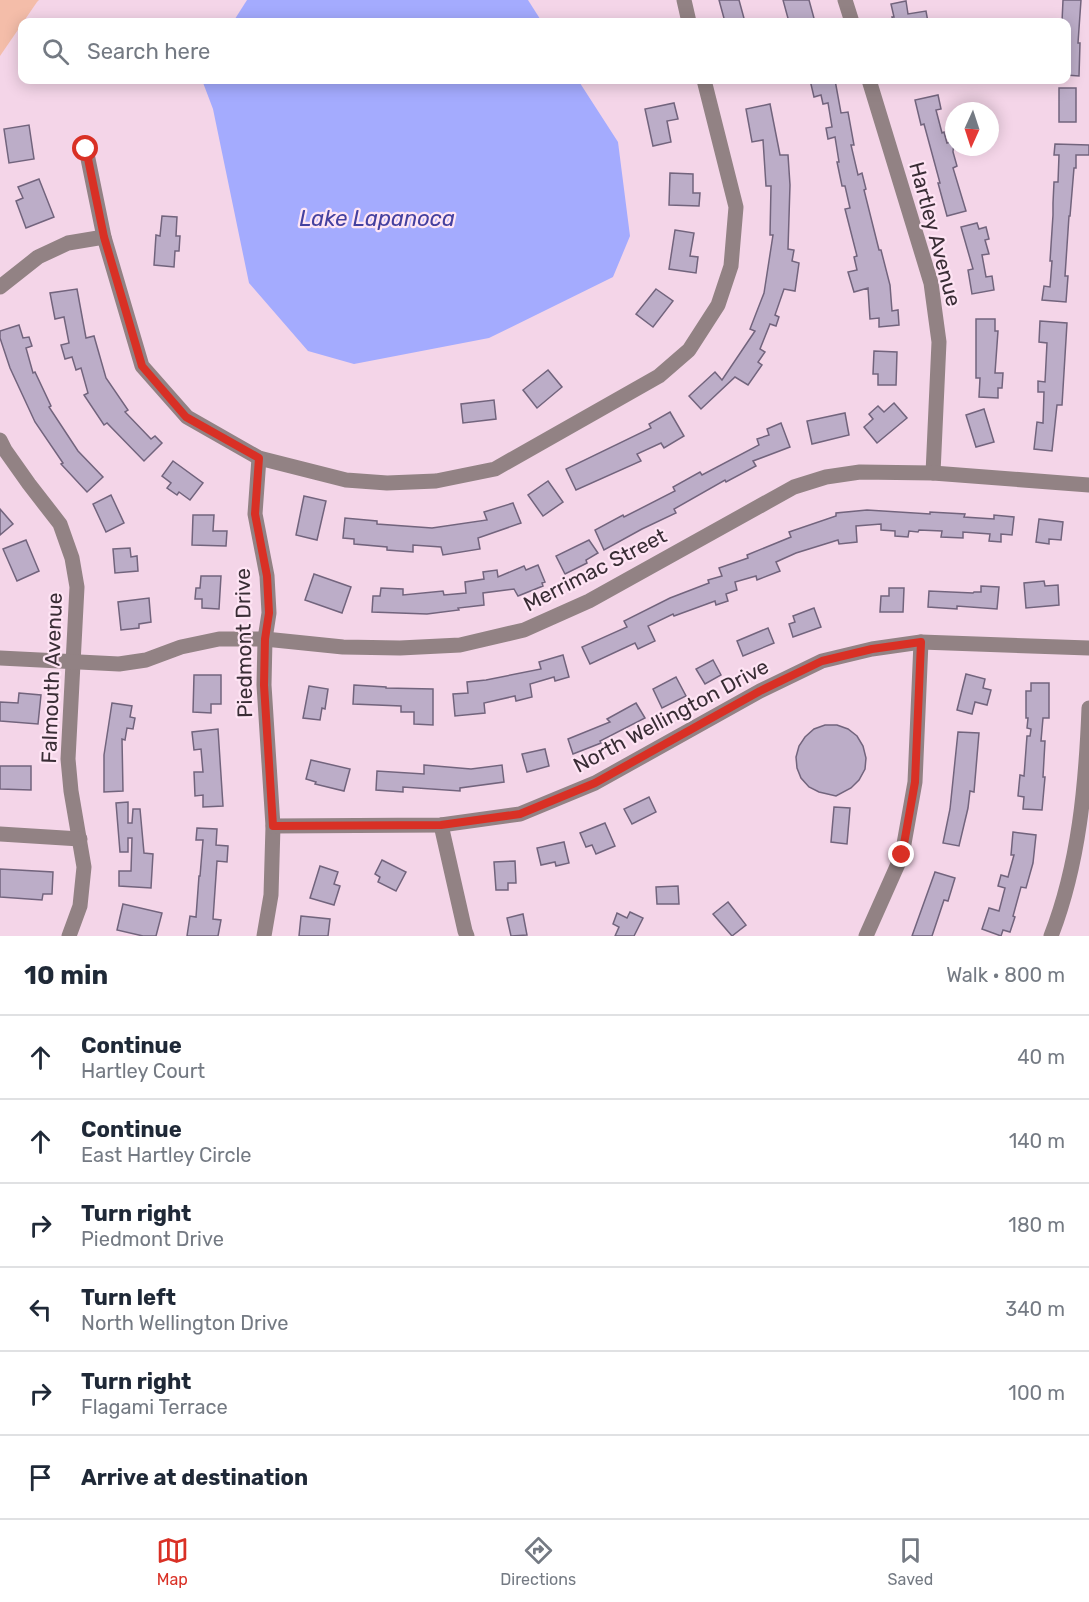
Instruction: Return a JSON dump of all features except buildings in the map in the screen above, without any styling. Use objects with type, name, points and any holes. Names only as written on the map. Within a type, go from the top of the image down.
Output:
[{"type":"street","points":[[684,0],[688,18]]},
{"type":"street","points":[[845,0],[851,18]]},
{"type":"street","points":[[86,149],[104,237],[142,366],[186,417],[259,458],[346,480],[387,483],[436,481],[495,469],[659,376],[689,350],[718,305],[731,266],[736,207],[705,84]]},
{"type":"street","name":"Hartley Avenue","points":[[870,84],[931,283],[939,342],[933,473]]},
{"type":"street","points":[[0,287],[38,257],[68,243],[104,237]]},
{"type":"street","name":"Falmouth Avenue","points":[[0,440],[29,484],[60,524],[72,558],[77,587],[68,759],[84,867],[80,906],[69,936]]},
{"type":"street","name":"Piedmont Drive","points":[[259,458],[255,514],[267,576],[269,613],[265,639],[264,695],[273,826],[271,895],[264,936]]},
{"type":"street","name":"Merrimac Street","points":[[0,658],[119,664],[146,660],[182,647],[219,639],[265,639],[343,647],[460,645],[524,630],[590,601],[794,487],[826,477],[860,472],[933,473],[1089,486]]},
{"type":"street","points":[[866,936],[898,865],[904,845],[915,782],[921,642]]},
{"type":"street","name":"North Wellington Drive","points":[[273,826],[441,825],[520,814],[595,783],[760,691],[822,661],[872,649],[921,642],[1089,648]]},
{"type":"street","points":[[1051,936],[1083,844],[1089,708]]},
{"type":"street","points":[[441,825],[467,936]]},
{"type":"street","points":[[0,834],[80,839]]},
{"type":"shaded area","points":[[0,0],[39,0],[26,18],[18,18],[18,30],[0,56]]},
{"type":"water","points":[[247,0],[528,0],[539,18],[236,18]]},
{"type":"water","name":"Lake Lapanoca","points":[[204,84],[581,84],[618,142],[630,236],[613,277],[489,338],[354,364],[308,351],[249,283],[213,109]]},
{"type":"route","points":[[86,149],[104,237],[142,366],[186,417],[259,458],[255,514],[267,576],[269,613],[265,639],[264,685],[273,826],[441,825],[520,814],[595,783],[760,691],[822,661],[872,649],[921,642],[915,782],[902,855]]}]
